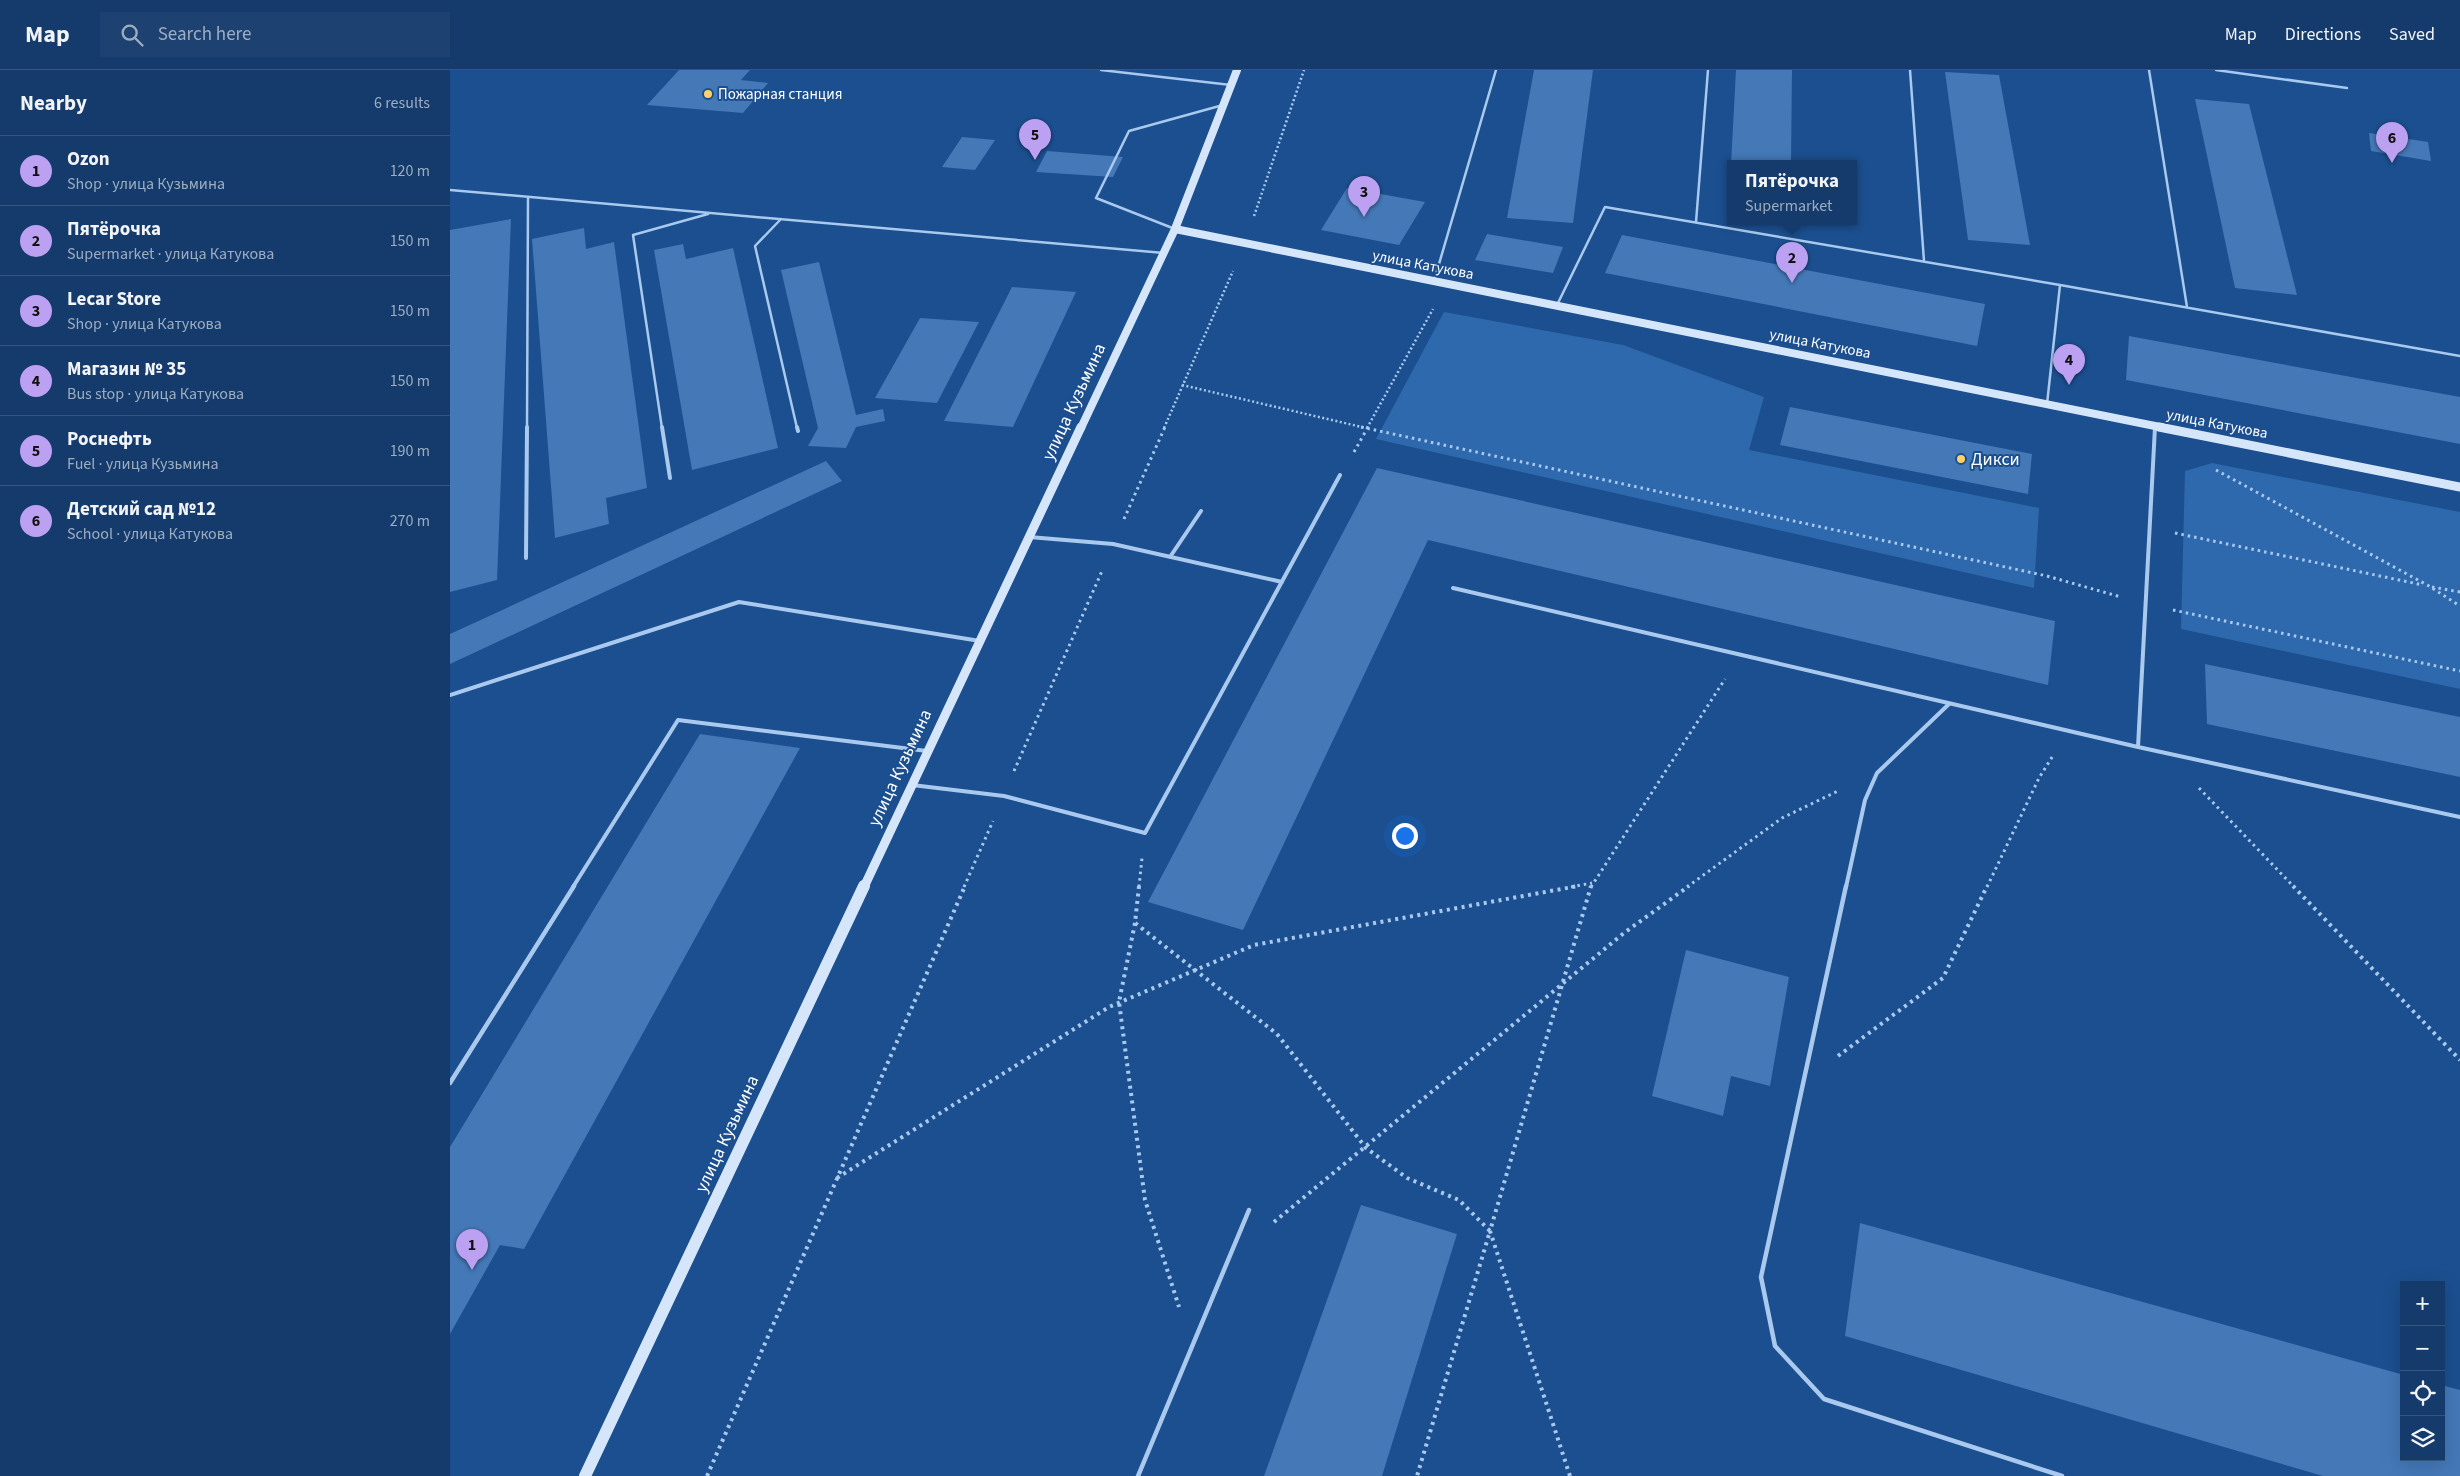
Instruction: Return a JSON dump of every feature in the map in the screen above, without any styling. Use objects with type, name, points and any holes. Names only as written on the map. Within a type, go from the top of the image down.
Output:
[{"type":"main road","name":"улица Кузьмина","points":[[584,1476],[1164,253],[1237,70]]},
{"type":"main road","name":"улица Катукова","points":[[1175,229],[2460,487]]},
{"type":"lane","points":[[1101,70],[1231,85]]},
{"type":"lane","points":[[1434,281],[1496,70]]},
{"type":"lane","points":[[1696,222],[1708,70]]},
{"type":"lane","points":[[1910,70],[1924,261]]},
{"type":"lane","points":[[2149,70],[2187,307]]},
{"type":"lane","points":[[2216,70],[2347,88]]},
{"type":"lane","points":[[1175,229],[1096,198],[1129,132],[1224,105]]},
{"type":"lane","points":[[450,190],[1164,253]]},
{"type":"lane","points":[[526,558],[528,197]]},
{"type":"lane","points":[[1557,306],[1605,207],[1924,261],[2460,356]]},
{"type":"lane","points":[[670,478],[633,236],[710,213]]},
{"type":"lane","points":[[781,219],[755,246],[798,431]]},
{"type":"lane","points":[[2047,404],[2060,285]]},
{"type":"lane","points":[[2138,748],[2154,426]]},
{"type":"lane","points":[[912,785],[1004,796],[1145,833],[1340,475]]},
{"type":"lane","points":[[1170,557],[1201,511]]},
{"type":"lane","points":[[1029,537],[1106,543],[1282,582]]},
{"type":"lane","points":[[1453,588],[2138,748],[2333,788],[2460,818]]},
{"type":"lane","points":[[450,695],[739,602],[980,641]]},
{"type":"lane","points":[[1949,704],[1878,773],[1865,800],[1761,1277],[1775,1346],[1824,1399],[2062,1476]]},
{"type":"lane","points":[[450,1083],[678,720],[928,751]]},
{"type":"lane","points":[[1138,1476],[1249,1210]]},
{"type":"path","points":[[1340,475],[1429,318],[1444,283]]},
{"type":"path","points":[[1182,385],[1368,428],[2048,576],[2146,604],[2460,671]]},
{"type":"path","points":[[2215,470],[2429,586],[2460,606]]},
{"type":"path","points":[[2170,532],[2460,592]]},
{"type":"path","points":[[1417,1476],[1592,883],[1741,655]]},
{"type":"path","points":[[1805,1080],[1943,978],[2039,778],[2068,731]]},
{"type":"path","points":[[2166,753],[2460,1060]]},
{"type":"path","points":[[1273,1223],[1624,933],[1782,818],[1878,773]]},
{"type":"path","points":[[1145,833],[1135,923],[1119,1002],[1145,1200],[1192,1347]]},
{"type":"path","points":[[837,1178],[1119,1002],[1254,945],[1592,883]]},
{"type":"path","points":[[1135,923],[1277,1034],[1366,1148],[1407,1178],[1459,1200],[1490,1231],[1570,1476]]},
{"type":"shaded area","points":[[1444,312],[1623,345],[1764,397],[1749,450],[2039,508],[2034,588],[1376,439]]},
{"type":"shaded area","points":[[2212,463],[2460,512],[2460,689],[2181,629],[2185,471]]},
{"type":"building","name":"Пожарная станция","points":[[679,70],[750,70],[741,80],[768,83],[743,113],[647,105]]},
{"type":"building","points":[[1534,70],[1593,70],[1573,223],[1507,218]]},
{"type":"building","points":[[1736,70],[1792,70],[1791,160],[1731,160]]},
{"type":"building","points":[[1945,72],[1999,75],[2030,245],[1968,240]]},
{"type":"building","points":[[2195,99],[2249,104],[2297,295],[2235,288]]},
{"type":"building","points":[[2369,133],[2428,142],[2431,161],[2371,151]]},
{"type":"building","points":[[962,137],[995,140],[975,170],[942,167]]},
{"type":"building","points":[[1047,151],[1123,157],[1113,177],[1036,172]]},
{"type":"building","points":[[1347,188],[1425,202],[1399,245],[1321,230]]},
{"type":"building","points":[[511,219],[497,580],[450,592],[450,230]]},
{"type":"building","points":[[584,228],[586,249],[614,242],[647,488],[606,498],[609,524],[555,538],[532,239]]},
{"type":"building","points":[[1487,234],[1563,247],[1553,273],[1475,260]]},
{"type":"building","points":[[1622,235],[1985,304],[1977,346],[1605,273]]},
{"type":"building","points":[[683,244],[686,259],[733,248],[778,448],[692,470],[654,250]]},
{"type":"building","points":[[819,262],[856,415],[883,409],[885,421],[856,427],[846,448],[808,446],[818,428],[781,270]]},
{"type":"building","points":[[1012,287],[1076,292],[1013,427],[944,421]]},
{"type":"building","points":[[920,318],[979,322],[937,403],[875,398]]},
{"type":"building","points":[[2129,336],[2460,397],[2460,444],[2126,380]]},
{"type":"building","points":[[1790,407],[2032,454],[2028,494],[1780,445]]},
{"type":"building","points":[[826,461],[842,481],[450,664],[450,634]]},
{"type":"building","points":[[1377,468],[2055,621],[2048,685],[1428,540],[1243,930],[1148,902]]},
{"type":"building","points":[[2205,664],[2460,717],[2460,777],[2207,724]]},
{"type":"building","points":[[700,734],[800,748],[524,1249],[500,1245],[450,1334],[450,1147]]},
{"type":"building","points":[[1686,950],[1789,977],[1770,1086],[1731,1076],[1723,1116],[1652,1096]]},
{"type":"building","points":[[1361,1205],[1457,1234],[1382,1476],[1264,1476]]},
{"type":"building","points":[[1860,1223],[2400,1374],[2400,1461],[2445,1461],[2445,1386],[2460,1390],[2460,1476],[2323,1476],[1845,1336]]},
{"type":"place","name":"Пожарная станция","points":[[708,94]]},
{"type":"place","name":"Роснефть","points":[[1035,160]]},
{"type":"place","name":"Детский сад №12","points":[[2392,163]]},
{"type":"place","name":"Lecar Store","points":[[1364,217]]},
{"type":"place","name":"Пятёрочка","points":[[1792,283]]},
{"type":"place","name":"Магазин № 35","points":[[2069,385]]},
{"type":"place","name":"Дикси","points":[[1961,459]]},
{"type":"place","name":"Ozon","points":[[472,1270]]}]
